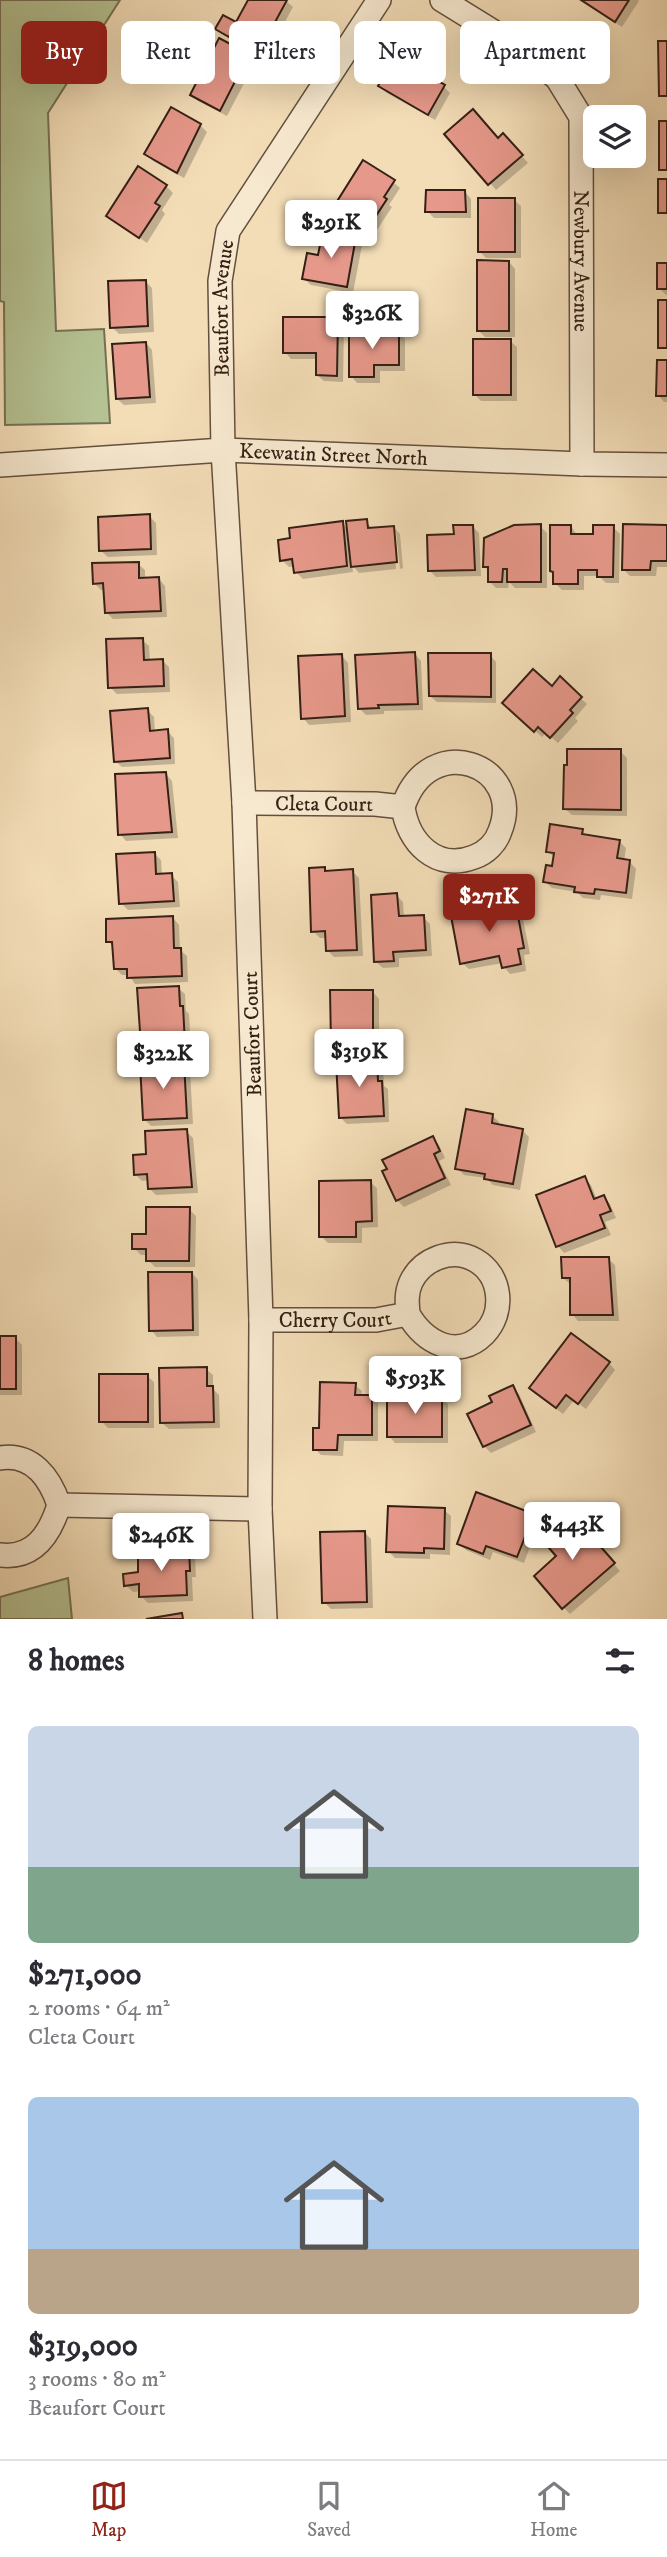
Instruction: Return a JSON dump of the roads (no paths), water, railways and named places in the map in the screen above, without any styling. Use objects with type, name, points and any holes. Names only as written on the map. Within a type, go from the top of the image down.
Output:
[{"type":"street","name":"Beaufort Avenue","points":[[223,450],[220,281],[228,231],[379,0]]},
{"type":"street","name":"Newbury Avenue","points":[[442,0],[515,45],[557,78],[581,117],[582,464]]},
{"type":"street","name":"Keewatin Street North","points":[[0,465],[223,450],[667,465]]},
{"type":"street","name":"Beaufort Court","points":[[223,450],[244,803],[261,1320],[260,1509],[265,1619]]},
{"type":"street","name":"Cleta Court","points":[[439,764],[473,764],[487,773],[498,786],[504,802],[504,820],[499,836],[489,848],[476,857],[461,861],[446,860],[431,855],[419,846],[410,833],[403,807],[413,785],[424,772],[439,764]]},
{"type":"street","name":"Cleta Court","points":[[244,803],[375,804],[403,807]]},
{"type":"street","name":"Cherry Court","points":[[444,1255],[460,1255],[475,1260],[495,1282],[499,1297],[497,1311],[482,1336],[469,1343],[440,1345],[426,1338],[408,1314],[410,1284],[418,1270],[444,1255]]},
{"type":"street","name":"Cherry Court","points":[[261,1320],[376,1320],[408,1314]]},
{"type":"street","points":[[0,1458],[21,1459],[36,1466],[48,1478],[60,1505],[53,1524],[34,1548],[19,1555],[0,1555]]},
{"type":"street","points":[[60,1505],[260,1509]]}]
